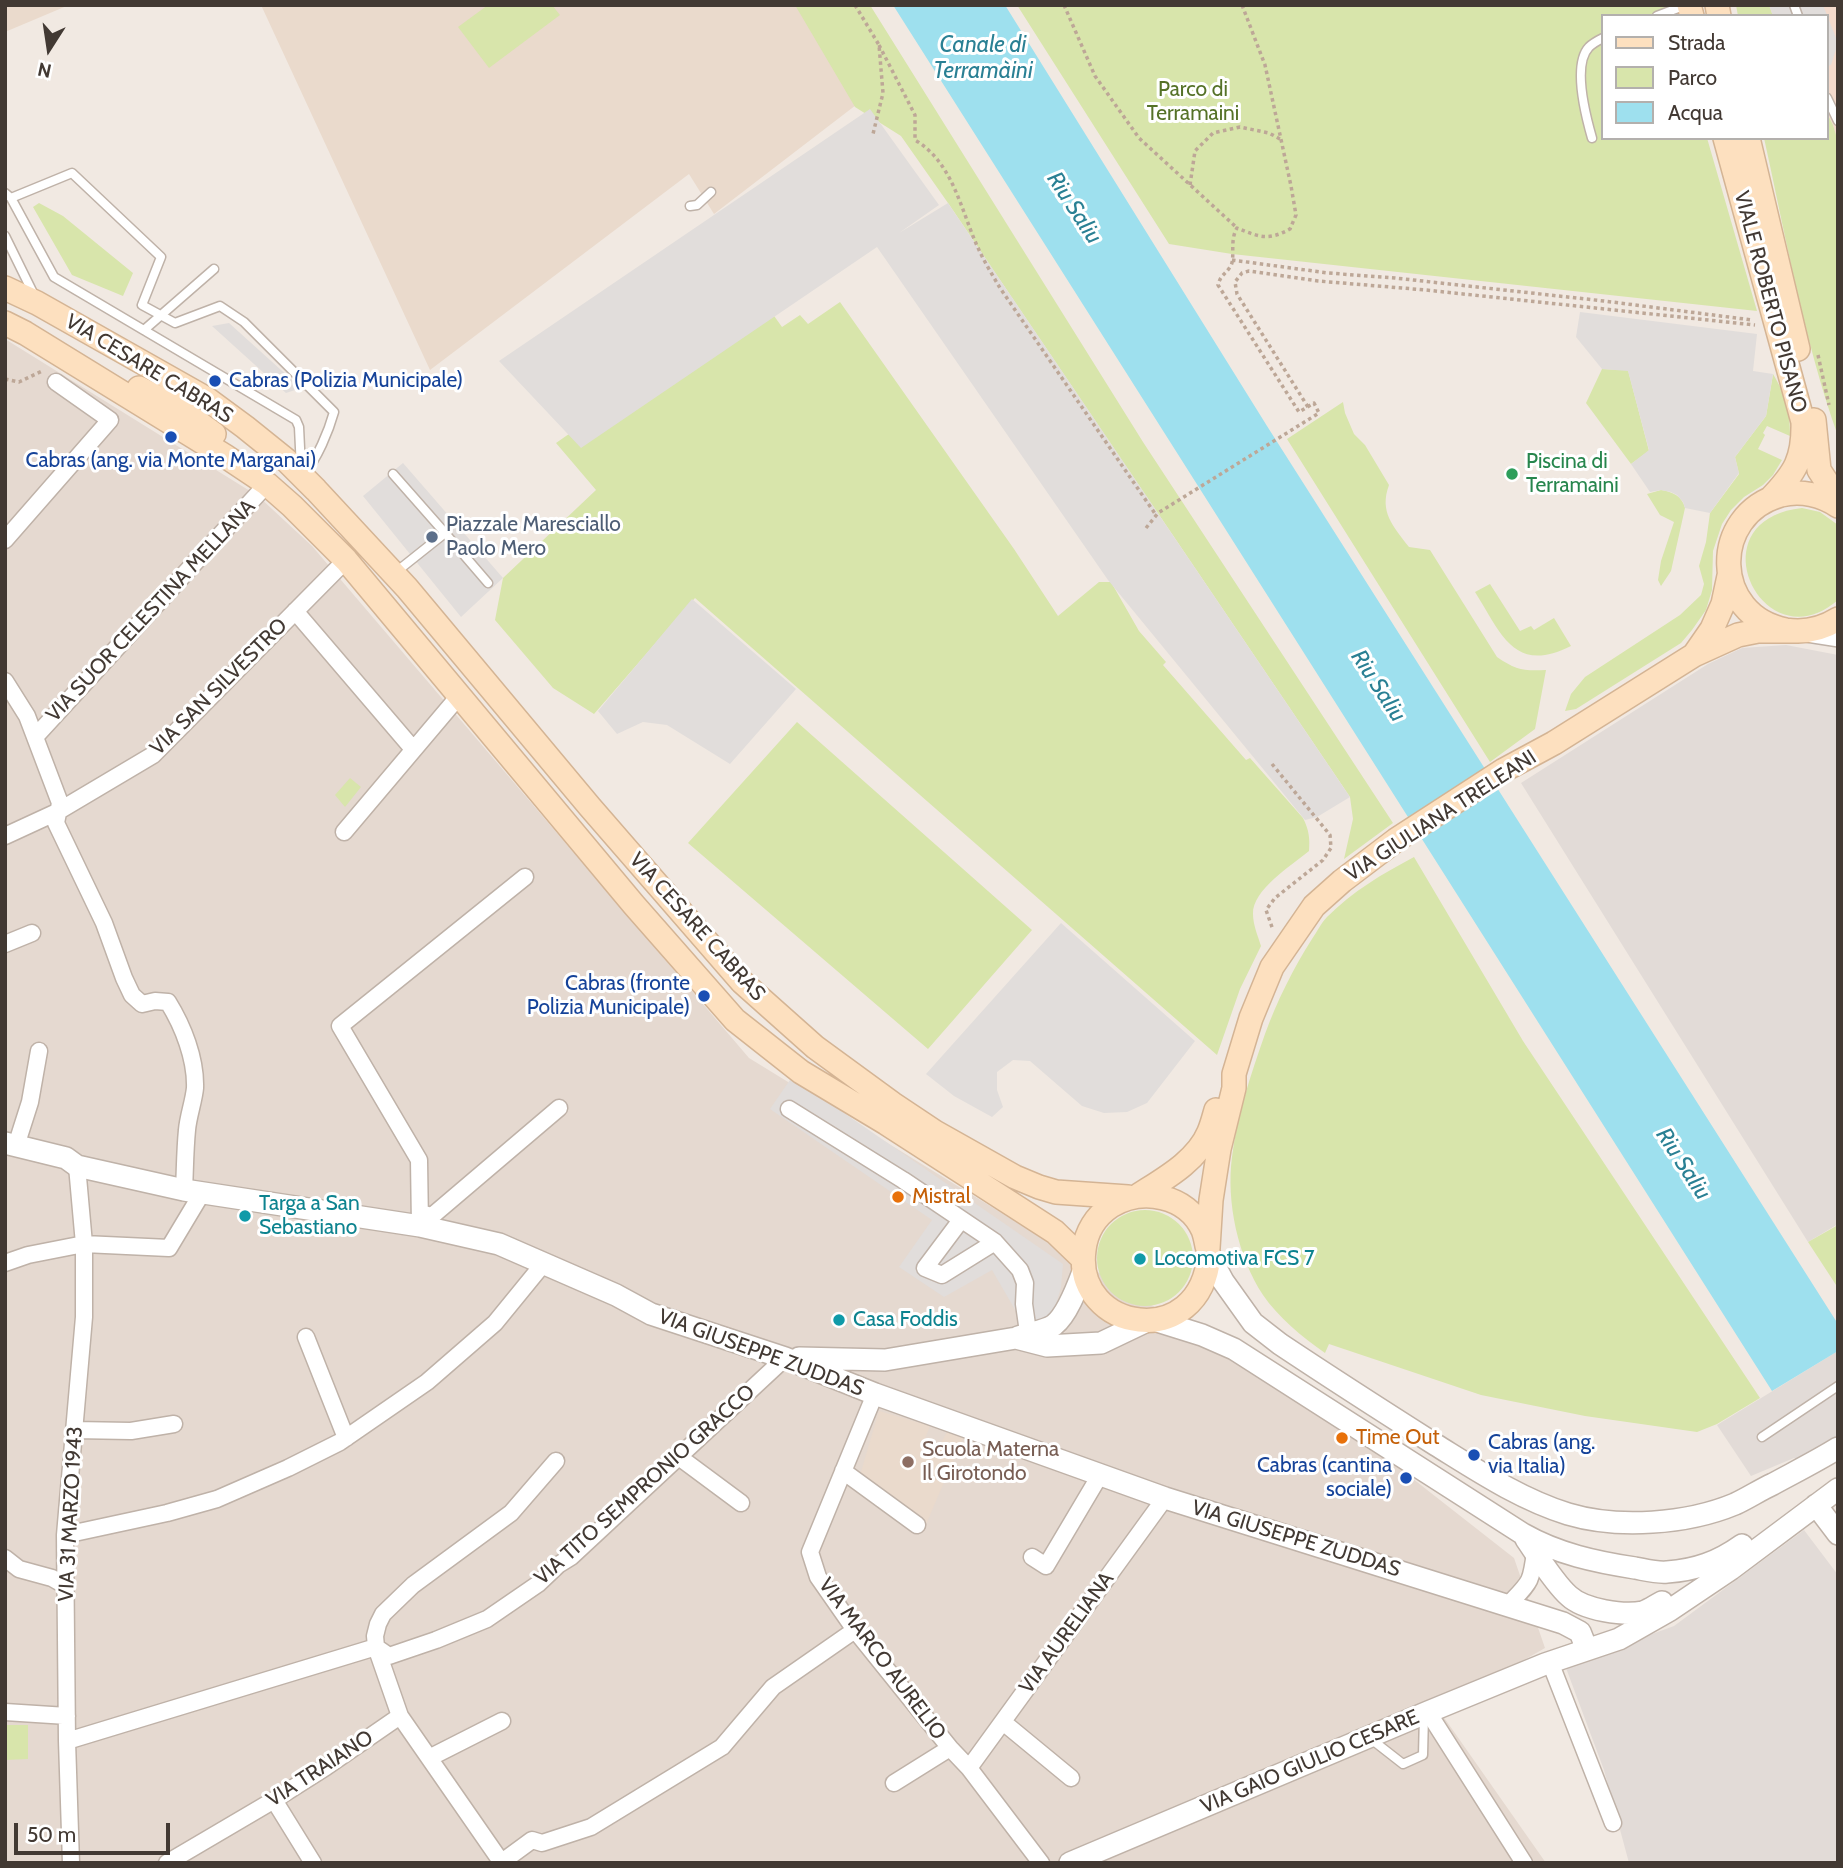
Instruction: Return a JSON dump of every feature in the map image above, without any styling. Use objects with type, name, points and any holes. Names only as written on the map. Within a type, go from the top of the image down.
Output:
[{"type":"main road","name":"VIALE ROBERTO PISANO","points":[[1726,140],[1803,422],[1798,461],[1789,480],[1770,499],[1750,511],[1736,529],[1729,552],[1729,575]]},
{"type":"main road","name":"VIALE ROBERTO PISANO","points":[[1748,140],[1801,359],[1814,422],[1819,470],[1838,499]]},
{"type":"main road","name":"VIA CESARE CABRAS","points":[[5,288],[35,297],[207,399],[306,475],[391,569],[622,845],[742,982],[815,1046],[893,1104],[1015,1177],[1056,1192],[1133,1196]]},
{"type":"main road","name":"VIA CESARE CABRAS","points":[[5,323],[225,456],[292,506],[364,581],[634,905],[735,1020],[801,1072],[887,1123],[1055,1233],[1083,1264]]},
{"type":"main road","name":"VIA CESARE CABRAS","points":[[105,383],[140,388],[180,409],[300,495],[309,494],[306,475]]},
{"type":"main road","points":[[1770,499],[1790,493],[1810,494],[1830,500],[1838,506]]},
{"type":"main road","points":[[364,581],[362,567],[369,561],[375,559],[391,569]]},
{"type":"main road","points":[[1729,575],[1735,593],[1745,609],[1760,621],[1777,628],[1799,631],[1817,629],[1838,619]]},
{"type":"main road","name":"VIA GIULIANA TRELEANI","points":[[1695,655],[1713,629],[1723,604],[1729,575]]},
{"type":"main road","name":"VIA GIULIANA TRELEANI","points":[[1209,1252],[1211,1200],[1219,1149],[1234,1088],[1234,1074],[1251,1018],[1272,967],[1314,906],[1396,840],[1504,770],[1554,743],[1695,655],[1738,635],[1758,631],[1799,631]]},
{"type":"main road","name":"VIA GIULIANA TRELEANI","points":[[1133,1196],[1189,1159],[1208,1134],[1224,1086],[1234,1074]]},
{"type":"main road","name":"VIA GIULIANA TRELEANI","points":[[1084,1195],[1176,1169]]},
{"type":"main road","points":[[1133,1196],[1158,1196],[1176,1203],[1195,1219],[1203,1230],[1209,1252],[1208,1270],[1194,1299],[1168,1317],[1151,1321],[1128,1318],[1110,1309],[1096,1296],[1086,1278],[1083,1264],[1085,1240],[1093,1224],[1105,1210],[1133,1196]]},
{"type":"street","points":[[5,540],[110,420],[56,382]]},
{"type":"street","name":"VIA SUOR CELESTINA MELLANA","points":[[35,737],[264,487]]},
{"type":"street","name":"VIA SAN SILVESTRO","points":[[5,836],[57,812],[153,755],[344,562]]},
{"type":"street","points":[[295,611],[413,749]]},
{"type":"street","points":[[1799,631],[1838,636]]},
{"type":"street","points":[[5,681],[27,716],[60,803],[55,823],[104,923],[124,978],[132,995],[142,1004],[168,1002],[177,1016],[194,1072],[195,1091],[187,1129],[193,1191],[169,1248],[84,1244],[28,1255],[5,1263]]},
{"type":"street","points":[[344,832],[458,696]]},
{"type":"street","points":[[525,877],[340,1026],[419,1160],[420,1220],[432,1216],[559,1108]]},
{"type":"street","points":[[5,944],[32,933]]},
{"type":"street","points":[[11,1145],[30,1102],[39,1051]]},
{"type":"street","points":[[789,1109],[903,1180],[995,1242],[1020,1270],[1025,1283],[1022,1335]]},
{"type":"street","name":"VIA GIUSEPPE ZUDDAS","points":[[11,1145],[66,1158],[77,1166],[193,1191],[420,1220],[499,1244],[616,1295],[651,1314],[785,1358],[875,1394],[1100,1475],[1570,1627]]},
{"type":"street","name":"VIA 31 MARZO 1943","points":[[71,1863],[65,1535],[84,1317],[84,1244],[77,1166]]},
{"type":"street","points":[[961,1220],[925,1268],[942,1275],[995,1242]]},
{"type":"street","points":[[1209,1252],[1223,1281],[1253,1323],[1279,1344],[1479,1472],[1514,1491],[1568,1514],[1598,1520],[1631,1522],[1696,1515],[1735,1504],[1838,1448]]},
{"type":"street","points":[[65,1535],[217,1499],[288,1468],[346,1438],[427,1382],[495,1323],[544,1263]]},
{"type":"street","points":[[785,1358],[885,1360],[1044,1330],[1054,1325],[1072,1300],[1083,1264]]},
{"type":"street","points":[[1022,1335],[1047,1346],[1101,1343],[1151,1321],[1202,1335],[1234,1349],[1529,1543],[1570,1597],[1585,1606],[1626,1613],[1644,1612],[1681,1591],[1698,1591]]},
{"type":"street","points":[[306,1337],[346,1438]]},
{"type":"street","name":"VIA TITO SEMPRONIO GRACCO","points":[[67,1741],[376,1647],[389,1656],[487,1619],[538,1584],[571,1557],[785,1358]]},
{"type":"street","points":[[875,1394],[869,1373],[885,1360]]},
{"type":"street","name":"VIA MARCO AURELIO","points":[[875,1394],[810,1552],[818,1577],[855,1630],[950,1748],[970,1768],[1041,1863]]},
{"type":"street","points":[[74,1430],[131,1431],[174,1424]]},
{"type":"street","points":[[679,1457],[741,1503]]},
{"type":"street","points":[[556,1461],[511,1513],[413,1585],[383,1614],[375,1636],[376,1647],[400,1716],[502,1862],[532,1840],[542,1843],[591,1827],[722,1747],[773,1687],[855,1630]]},
{"type":"street","points":[[844,1471],[916,1525]]},
{"type":"street","points":[[1032,1557],[1046,1566],[1100,1475]]},
{"type":"street","points":[[1550,1662],[1619,1639],[1670,1611],[1838,1489]]},
{"type":"street","name":"VIA AURELIANA","points":[[970,1768],[1165,1498]]},
{"type":"street","points":[[1529,1543],[1611,1564],[1665,1573],[1698,1568],[1724,1558],[1794,1509],[1816,1505]]},
{"type":"street","points":[[1816,1505],[1838,1534]]},
{"type":"street","points":[[1508,1605],[1528,1585],[1532,1575],[1529,1543]]},
{"type":"street","points":[[5,1558],[19,1569],[52,1578],[66,1586]]},
{"type":"street","points":[[1550,1662],[1567,1642],[1572,1614],[1570,1597]]},
{"type":"street","points":[[1570,1627],[1580,1632],[1584,1642],[1582,1651]]},
{"type":"street","points":[[1550,1662],[1613,1823]]},
{"type":"street","name":"VIA GAIO GIULIO CESARE","points":[[1070,1863],[1550,1662]]},
{"type":"street","points":[[5,1712],[67,1717]]},
{"type":"street","points":[[1425,1713],[1524,1863]]},
{"type":"street","name":"VIA TRAIANO","points":[[167,1863],[327,1768],[400,1716]]},
{"type":"street","points":[[429,1758],[502,1721]]},
{"type":"street","points":[[1003,1722],[1071,1778]]},
{"type":"street","points":[[894,1783],[950,1748]]},
{"type":"street","points":[[274,1800],[313,1863]]},
{"type":"lane","points":[[1662,14],[1687,5]]},
{"type":"lane","points":[[1592,138],[1585,115],[1581,79],[1583,60],[1589,47],[1602,39]]},
{"type":"lane","points":[[1829,101],[1838,121]]},
{"type":"lane","points":[[72,173],[161,257],[142,305],[175,323],[220,306],[244,322],[334,412],[306,475],[296,420],[54,277],[8,195],[72,173]]},
{"type":"lane","points":[[690,206],[697,205],[711,192]]},
{"type":"lane","points":[[5,236],[35,297]]},
{"type":"lane","points":[[144,330],[214,269]]},
{"type":"lane","points":[[5,278],[35,297]]},
{"type":"lane","points":[[5,331],[264,487]]},
{"type":"lane","points":[[393,474],[488,583]]},
{"type":"lane","points":[[391,569],[445,533]]},
{"type":"lane","points":[[1762,1437],[1838,1386]]},
{"type":"lane","points":[[1369,1737],[1403,1763],[1423,1755],[1425,1713]]},
{"type":"path","points":[[855,5],[915,115],[915,140],[924,145],[944,167],[979,250],[1000,288],[1156,514]]},
{"type":"path","points":[[1064,5],[1095,76],[1139,138],[1237,228],[1262,238],[1278,236],[1290,229],[1296,215],[1265,65],[1242,5]]},
{"type":"path","points":[[873,134],[883,93],[879,45]]},
{"type":"path","points":[[1190,185],[1195,152],[1213,133],[1240,127],[1269,133],[1280,139]]},
{"type":"path","points":[[1146,528],[1156,514],[1319,413],[1314,403],[1298,412],[1218,285],[1224,272],[1230,268],[1232,236],[1237,228]]},
{"type":"path","points":[[1232,260],[1328,273],[1604,301],[1756,323],[1318,281],[1249,271],[1242,273],[1235,282],[1237,294],[1308,407]]},
{"type":"path","points":[[1816,344],[1829,406]]},
{"type":"path","points":[[5,379],[19,382],[60,362]]},
{"type":"path","points":[[1272,764],[1330,835],[1331,848],[1323,860],[1275,898],[1266,910],[1270,925],[1284,950]]},
{"type":"shaded area","points":[[5,5],[69,5],[5,32]]},
{"type":"shaded area","points":[[261,5],[797,5],[856,105],[714,214],[689,174],[430,370]]},
{"type":"shaded area","points":[[1769,5],[1838,5],[1838,141],[1829,117],[1829,14],[1772,14]]},
{"type":"shaded area","points":[[1769,5],[1823,5],[1827,14],[1772,14]]},
{"type":"shaded area","points":[[1829,20],[1838,43],[1829,66]]},
{"type":"shaded area","points":[[870,109],[939,205],[899,233],[948,203],[1350,797],[1317,817],[1305,820],[1108,580],[877,247],[581,448],[499,361]]},
{"type":"shaded area","points":[[1580,312],[1757,334],[1753,371],[1773,374],[1766,416],[1735,457],[1739,473],[1710,513],[1685,508],[1677,495],[1671,492],[1650,492],[1631,464],[1649,450],[1628,371],[1602,369],[1576,337]]},
{"type":"shaded area","points":[[229,323],[301,388],[286,393],[212,326]]},
{"type":"shaded area","points":[[5,339],[258,496],[312,546],[749,1058],[1334,1417],[1514,1558],[1545,1648],[1438,1709],[1546,1863],[5,1863]]},
{"type":"shaded area","name":"Piazzale Maresciallo Paolo Mero","points":[[403,463],[503,578],[461,617],[363,496]]},
{"type":"shaded area","points":[[692,599],[796,689],[730,764],[667,725],[643,722],[617,734],[598,711]]},
{"type":"shaded area","points":[[1786,645],[1838,655],[1838,1224],[1808,1242],[1521,783],[1708,664],[1742,648]]},
{"type":"shaded area","points":[[1061,923],[1195,1041],[1147,1103],[1127,1112],[1104,1113],[1082,1106],[1030,1061],[1013,1060],[997,1072],[997,1090],[1003,1107],[992,1117],[954,1096],[926,1074]]},
{"type":"shaded area","points":[[792,1077],[1063,1264],[1061,1287],[1054,1311],[1028,1332],[992,1270],[944,1297],[899,1267],[932,1220],[770,1109]]},
{"type":"shaded area","points":[[1838,1351],[1838,1435],[1799,1461],[1794,1458],[1751,1476],[1717,1425]]},
{"type":"shaded area","name":"Scuola Materna Il Girotondo","points":[[879,1411],[930,1426],[924,1441],[938,1448],[947,1432],[963,1438],[924,1529],[860,1475]]},
{"type":"shaded area","points":[[1804,1530],[1838,1575],[1838,1861],[1629,1863],[1604,1770],[1566,1668],[1674,1626]]},
{"type":"green space","points":[[488,5],[552,5],[560,15],[489,68],[458,27]]},
{"type":"green space","points":[[795,5],[870,5],[1143,442],[1393,823],[1344,859],[1353,819],[1350,797],[948,203],[901,136],[855,107]]},
{"type":"green space","name":"Parco di Terramaini","points":[[1017,5],[1669,5],[1671,14],[1602,14],[1602,140],[1708,140],[1757,311],[1232,254],[1169,244]]},
{"type":"green space","points":[[1736,5],[1769,5],[1772,14],[1738,14]]},
{"type":"green space","points":[[1829,117],[1838,141],[1838,436],[1805,326],[1764,140],[1829,140]]},
{"type":"green space","points":[[39,203],[63,216],[133,273],[123,296],[72,275],[33,207]]},
{"type":"green space","points":[[762,299],[782,327],[800,315],[808,324],[840,302],[1058,616],[1099,582],[1111,582],[1139,631],[1166,662],[1163,665],[1246,760],[1250,758],[1303,818],[1309,834],[1309,851],[1274,879],[1254,905],[1254,922],[1261,946],[1240,989],[1217,1055],[695,598],[594,714],[553,688],[495,620],[503,578],[596,490],[556,443]]},
{"type":"green space","points":[[1602,369],[1628,370],[1649,451],[1631,464],[1586,403]]},
{"type":"green space","points":[[1773,374],[1787,404],[1790,436],[1767,426],[1763,433],[1765,435],[1758,449],[1782,460],[1773,475],[1744,497],[1722,524],[1713,551],[1712,590],[1706,610],[1681,643],[1576,709],[1565,711],[1571,694],[1585,677],[1680,615],[1701,595],[1704,584],[1699,566],[1710,513],[1739,474],[1735,457],[1766,416]]},
{"type":"green space","points":[[1343,402],[1354,434],[1365,445],[1389,485],[1386,503],[1389,518],[1409,547],[1430,550],[1497,657],[1520,669],[1546,670],[1535,729],[1490,762],[1287,439]]},
{"type":"green space","points":[[1661,490],[1676,495],[1685,508],[1671,571],[1661,586],[1658,580],[1661,561],[1674,522],[1660,515],[1647,494]]},
{"type":"green space","points":[[1802,508],[1820,512],[1838,525],[1838,600],[1810,615],[1785,615],[1765,603],[1751,583],[1746,560],[1751,537],[1769,518]]},
{"type":"green space","points":[[1490,584],[1520,631],[1531,626],[1534,630],[1554,618],[1571,646],[1552,654],[1536,656],[1511,645],[1475,592]]},
{"type":"green space","points":[[797,722],[1032,930],[928,1049],[688,843]]},
{"type":"green space","points":[[350,778],[361,787],[345,807],[335,795]]},
{"type":"green space","points":[[1414,857],[1523,1041],[1760,1398],[1717,1424],[1697,1432],[1585,1416],[1481,1395],[1329,1344],[1325,1353],[1283,1319],[1254,1280],[1236,1229],[1231,1174],[1234,1141],[1241,1110],[1265,1034],[1292,974],[1325,919],[1358,891]]},
{"type":"green space","points":[[1145,1210],[1163,1213],[1179,1224],[1190,1240],[1193,1258],[1190,1276],[1179,1292],[1163,1303],[1145,1306],[1127,1303],[1111,1292],[1100,1276],[1097,1258],[1100,1240],[1111,1224],[1127,1213]]},
{"type":"green space","points":[[1838,1225],[1838,1288],[1808,1242]]},
{"type":"green space","points":[[5,1725],[28,1725],[28,1759],[5,1760]]},
{"type":"water","name":"Canale di Terramàini","points":[[893,5],[1005,5],[1267,426],[1838,1324],[1838,1351],[1772,1391]]},
{"type":"place","name":"Cabras (Polizia Municipale)","points":[[215,381]]},
{"type":"place","name":"Cabras (ang. via Monte Marganai)","points":[[171,437]]},
{"type":"place","name":"Piscina di Terramaini","points":[[1512,474]]},
{"type":"place","name":"Piazzale Maresciallo Paolo Mero","points":[[432,537]]},
{"type":"place","name":"Cabras (fronte Polizia Municipale)","points":[[704,996]]},
{"type":"place","name":"Mistral","points":[[898,1197]]},
{"type":"place","name":"Targa a San Sebastiano","points":[[245,1216]]},
{"type":"place","name":"Locomotiva FCS 7","points":[[1140,1259]]},
{"type":"place","name":"Casa Foddis","points":[[839,1320]]},
{"type":"place","name":"Time Out","points":[[1342,1438]]},
{"type":"place","name":"Cabras (ang. via Italia)","points":[[1474,1455]]},
{"type":"place","name":"Scuola Materna Il Girotondo","points":[[908,1462]]},
{"type":"place","name":"Cabras (cantina sociale)","points":[[1406,1478]]},
{"type":"water label","name":"Riu Saliu","points":[[1074,208]]},
{"type":"water label","name":"Riu Saliu","points":[[1378,686]]},
{"type":"water label","name":"Riu Saliu","points":[[1683,1164]]}]
